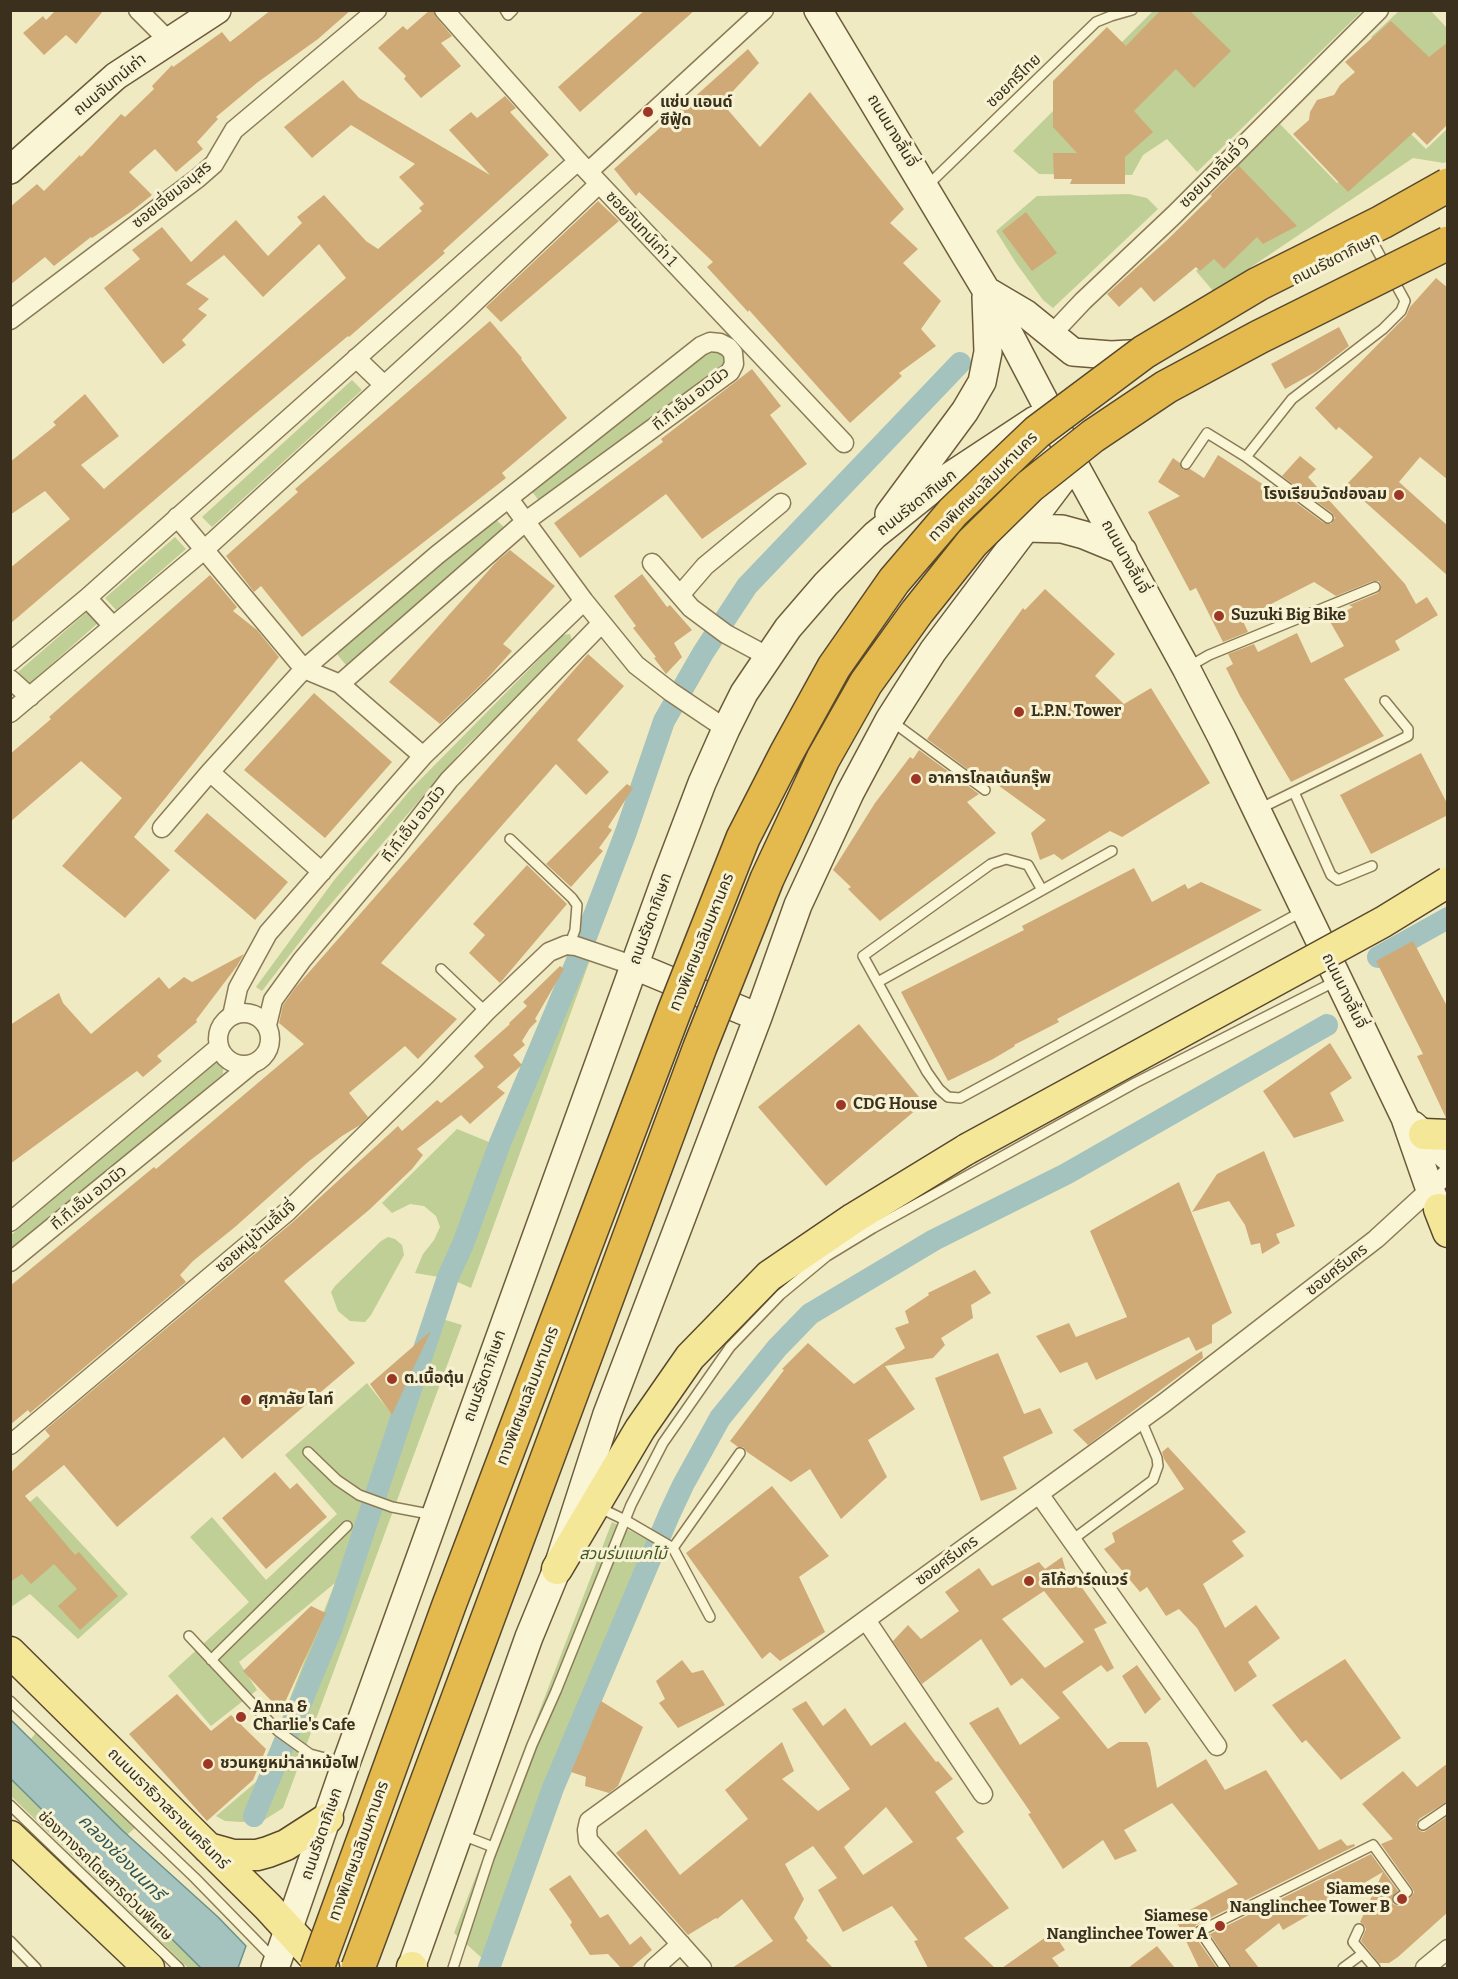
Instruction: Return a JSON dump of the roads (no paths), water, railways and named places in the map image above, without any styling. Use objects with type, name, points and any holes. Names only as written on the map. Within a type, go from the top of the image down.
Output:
[{"type":"highway","name":"ทางพิเศษเฉลิมมหานคร","points":[[317,1968],[449,1605],[686,982],[744,838],[786,754],[834,667],[894,581],[953,512],[1037,432],[1154,346],[1258,284],[1382,222],[1448,185]]},
{"type":"highway","name":"ทางพิเศษเฉลิมมหานคร","points":[[358,1968],[700,1047],[767,879],[823,759],[866,683],[917,612],[972,543],[1030,486],[1093,436],[1166,387],[1259,336],[1448,243]]},
{"type":"main road","name":"ถนนจันทน์เก่า","points":[[10,170],[116,76],[217,10]]},
{"type":"main road","name":"ถนนนางลิ้นจี่","points":[[818,10],[986,290],[1049,410],[1074,464],[1186,668],[1338,980],[1426,1129],[1448,1157]]},
{"type":"main road","name":"ถนนรัชดาภิเษก","points":[[278,1967],[346,1763],[702,783],[744,693],[767,656],[826,584],[875,535],[941,482],[1049,410],[1150,353],[1448,203]]},
{"type":"main road","points":[[986,290],[1026,315],[1073,352],[1111,355],[1150,353]]},
{"type":"main road","points":[[875,535],[900,496],[965,411],[982,382],[988,351],[986,290]]},
{"type":"main road","points":[[412,1968],[530,1637],[558,1569],[607,1414],[759,1017],[798,905],[850,793],[890,720],[933,651],[1074,464]]},
{"type":"main road","points":[[1027,528],[1062,529],[1084,535],[1123,551]]},
{"type":"main road","points":[[558,1569],[640,1429],[690,1357],[746,1315],[769,1276],[854,1218],[967,1149],[1383,922],[1448,882]]},
{"type":"main road","points":[[635,966],[759,1017]]},
{"type":"main road","name":"ถนนนางลิ้นจี่","points":[[1426,1129],[1442,1204]]},
{"type":"main road","name":"ถนนนราธิวาสราชนครินทร์","points":[[10,1652],[208,1848],[324,1968]]},
{"type":"main road","points":[[208,1848],[233,1854],[257,1855],[286,1845],[328,1818]]},
{"type":"main road","points":[[10,1836],[149,1968]]},
{"type":"street","points":[[138,10],[169,41]]},
{"type":"street","name":"ซอยเอี่ยมอนุสร","points":[[10,320],[198,178],[213,164],[234,130],[377,10]]},
{"type":"street","name":"ซอยจันทน์เก่า 1","points":[[444,10],[588,172],[844,443]]},
{"type":"street","points":[[10,713],[204,550],[384,385],[588,172],[764,10]]},
{"type":"street","name":"ซอยนางลิ้นจี่ 9","points":[[1051,335],[1083,300],[1174,215],[1379,10]]},
{"type":"street","points":[[10,662],[87,598],[356,358],[588,172]]},
{"type":"street","name":"ที.ที.เอ็น อเวนิว","points":[[162,828],[304,669],[437,555],[701,346],[711,342],[720,343],[733,353],[734,364],[730,372],[526,521],[340,684]]},
{"type":"street","points":[[356,358],[384,385]]},
{"type":"street","points":[[509,499],[601,624],[636,665],[726,729]]},
{"type":"street","points":[[685,602],[705,566],[781,502]]},
{"type":"street","points":[[177,517],[304,669],[340,684],[423,756]]},
{"type":"street","points":[[652,563],[685,602],[726,634],[767,656]]},
{"type":"street","points":[[87,598],[113,626]]},
{"type":"street","points":[[232,1016],[238,988],[268,933],[423,756],[584,601]]},
{"type":"street","points":[[562,622],[573,619],[581,623],[586,639]]},
{"type":"street","name":"ที.ที.เอ็น อเวนิว","points":[[10,1262],[263,1057],[269,1049],[270,1033],[267,1025],[273,1000],[302,960],[396,849],[449,780],[601,624]]},
{"type":"street","points":[[10,679],[30,697]]},
{"type":"street","points":[[210,772],[322,872]]},
{"type":"street","name":"ซอยหมู่บ้านลิ้นจี่","points":[[10,1445],[287,1212],[549,951],[558,947],[579,947]]},
{"type":"street","points":[[579,947],[635,966]]},
{"type":"street","points":[[251,1065],[238,1065],[230,1062],[219,1047],[219,1030],[223,1022],[232,1016],[246,1012],[261,1018],[267,1025]]},
{"type":"street","name":"ที.ที.เอ็น อเวนิว","points":[[10,1222],[219,1047]]},
{"type":"street","name":"ซอยศรีนคร","points":[[702,1968],[588,1840],[589,1821],[1141,1420],[1376,1239],[1442,1204]]},
{"type":"street","points":[[1039,1494],[1217,1746]]},
{"type":"street","points":[[866,1620],[983,1794]]},
{"type":"street","points":[[654,1968],[681,1944]]},
{"type":"street","points":[[1425,1968],[1448,1949]]},
{"type":"lane","points":[[505,10],[508,15],[513,10]]},
{"type":"lane","name":"ซอยกรีไทย","points":[[925,188],[1096,22],[1131,11]]},
{"type":"lane","points":[[1246,457],[1292,399],[1383,329],[1401,311],[1405,301],[1372,241]]},
{"type":"lane","points":[[1186,464],[1207,433],[1246,457],[1328,518]]},
{"type":"lane","points":[[1186,668],[1209,655],[1375,587]]},
{"type":"lane","points":[[1256,810],[1408,736],[1408,729],[1385,700]]},
{"type":"lane","points":[[890,720],[985,790]]},
{"type":"lane","points":[[1294,792],[1331,875],[1338,879],[1372,866]]},
{"type":"lane","points":[[510,839],[572,897],[577,905],[579,947]]},
{"type":"lane","points":[[878,982],[1112,850]]},
{"type":"lane","points":[[1042,890],[1028,865],[1006,859],[991,864],[863,956],[927,1072],[948,1097],[960,1098],[1305,910]]},
{"type":"lane","points":[[441,969],[486,1012]]},
{"type":"lane","points":[[453,1968],[493,1847],[532,1745],[625,1520],[663,1443],[730,1347],[746,1315],[780,1295],[827,1256],[873,1228],[1135,1083],[1338,980]]},
{"type":"lane","points":[[1072,1540],[1153,1480],[1158,1466],[1157,1458],[1141,1420]]},
{"type":"lane","points":[[308,1452],[337,1480],[358,1495],[392,1507],[435,1515]]},
{"type":"lane","points":[[669,1546],[740,1453]]},
{"type":"lane","points":[[595,1506],[640,1528],[669,1546],[710,1617]]},
{"type":"lane","points":[[211,1660],[347,1526]]},
{"type":"lane","points":[[189,1636],[278,1731],[310,1754],[346,1763]]},
{"type":"lane","points":[[10,1701],[217,1899],[278,1967]]},
{"type":"lane","name":"ช่องทางรถโดยสารด่วนพิเศษ","points":[[10,1805],[179,1968]]},
{"type":"lane","points":[[1423,1825],[1448,1808]]},
{"type":"lane","points":[[460,1835],[493,1847]]},
{"type":"lane","points":[[1224,1968],[1200,1931],[1373,1845],[1407,1892],[1398,1899]]},
{"type":"lane","points":[[1359,1929],[1353,1942],[1375,1968]]},
{"type":"lane","points":[[10,1941],[36,1968]]},
{"type":"lane","points":[[1342,1968],[1362,1954]]},
{"type":"water","name":"คลองช่องนนทรี","points":[[10,1719],[123,1831],[218,1917],[246,1946],[238,1968],[201,1968],[11,1779]]},
{"type":"waterway","points":[[254,1816],[331,1630],[448,1277],[463,1244],[500,1143],[576,963],[626,832],[664,721],[703,653],[747,586],[960,363]]},
{"type":"waterway","points":[[1378,957],[1448,918]]},
{"type":"waterway","points":[[489,1968],[553,1788],[669,1515],[720,1418],[777,1348],[810,1314],[934,1240],[1066,1174],[1327,1025]]},
{"type":"place","name":"แซ่บ แอนด์ ซีฟู้ด","points":[[648,112]]},
{"type":"place","name":"โรงเรียนวัดช่องลม","points":[[1399,495]]},
{"type":"place","name":"Suzuki Big Bike","points":[[1219,616]]},
{"type":"place","name":"L.P.N. Tower","points":[[1019,712]]},
{"type":"place","name":"อาคารโกลเด้นกรุ๊พ","points":[[916,779]]},
{"type":"place","name":"CDG House","points":[[841,1105]]},
{"type":"place","name":"ต.เนื้อตุ๋น","points":[[392,1379]]},
{"type":"place","name":"ศุภาลัย ไลท์","points":[[246,1400]]},
{"type":"place","name":"ลิโก้ฮาร์ดแวร์","points":[[1029,1581]]},
{"type":"place","name":"Anna & Charlie's Cafe","points":[[241,1717]]},
{"type":"place","name":"ชวนหยูหม่าล่าหม้อไฟ","points":[[208,1764]]},
{"type":"place","name":"Siamese Nanglinchee Tower B","points":[[1402,1899]]},
{"type":"place","name":"Siamese Nanglinchee Tower A","points":[[1220,1926]]},
{"type":"park label","name":"สวนร่มแมกไม้","points":[[623,1555]]}]
